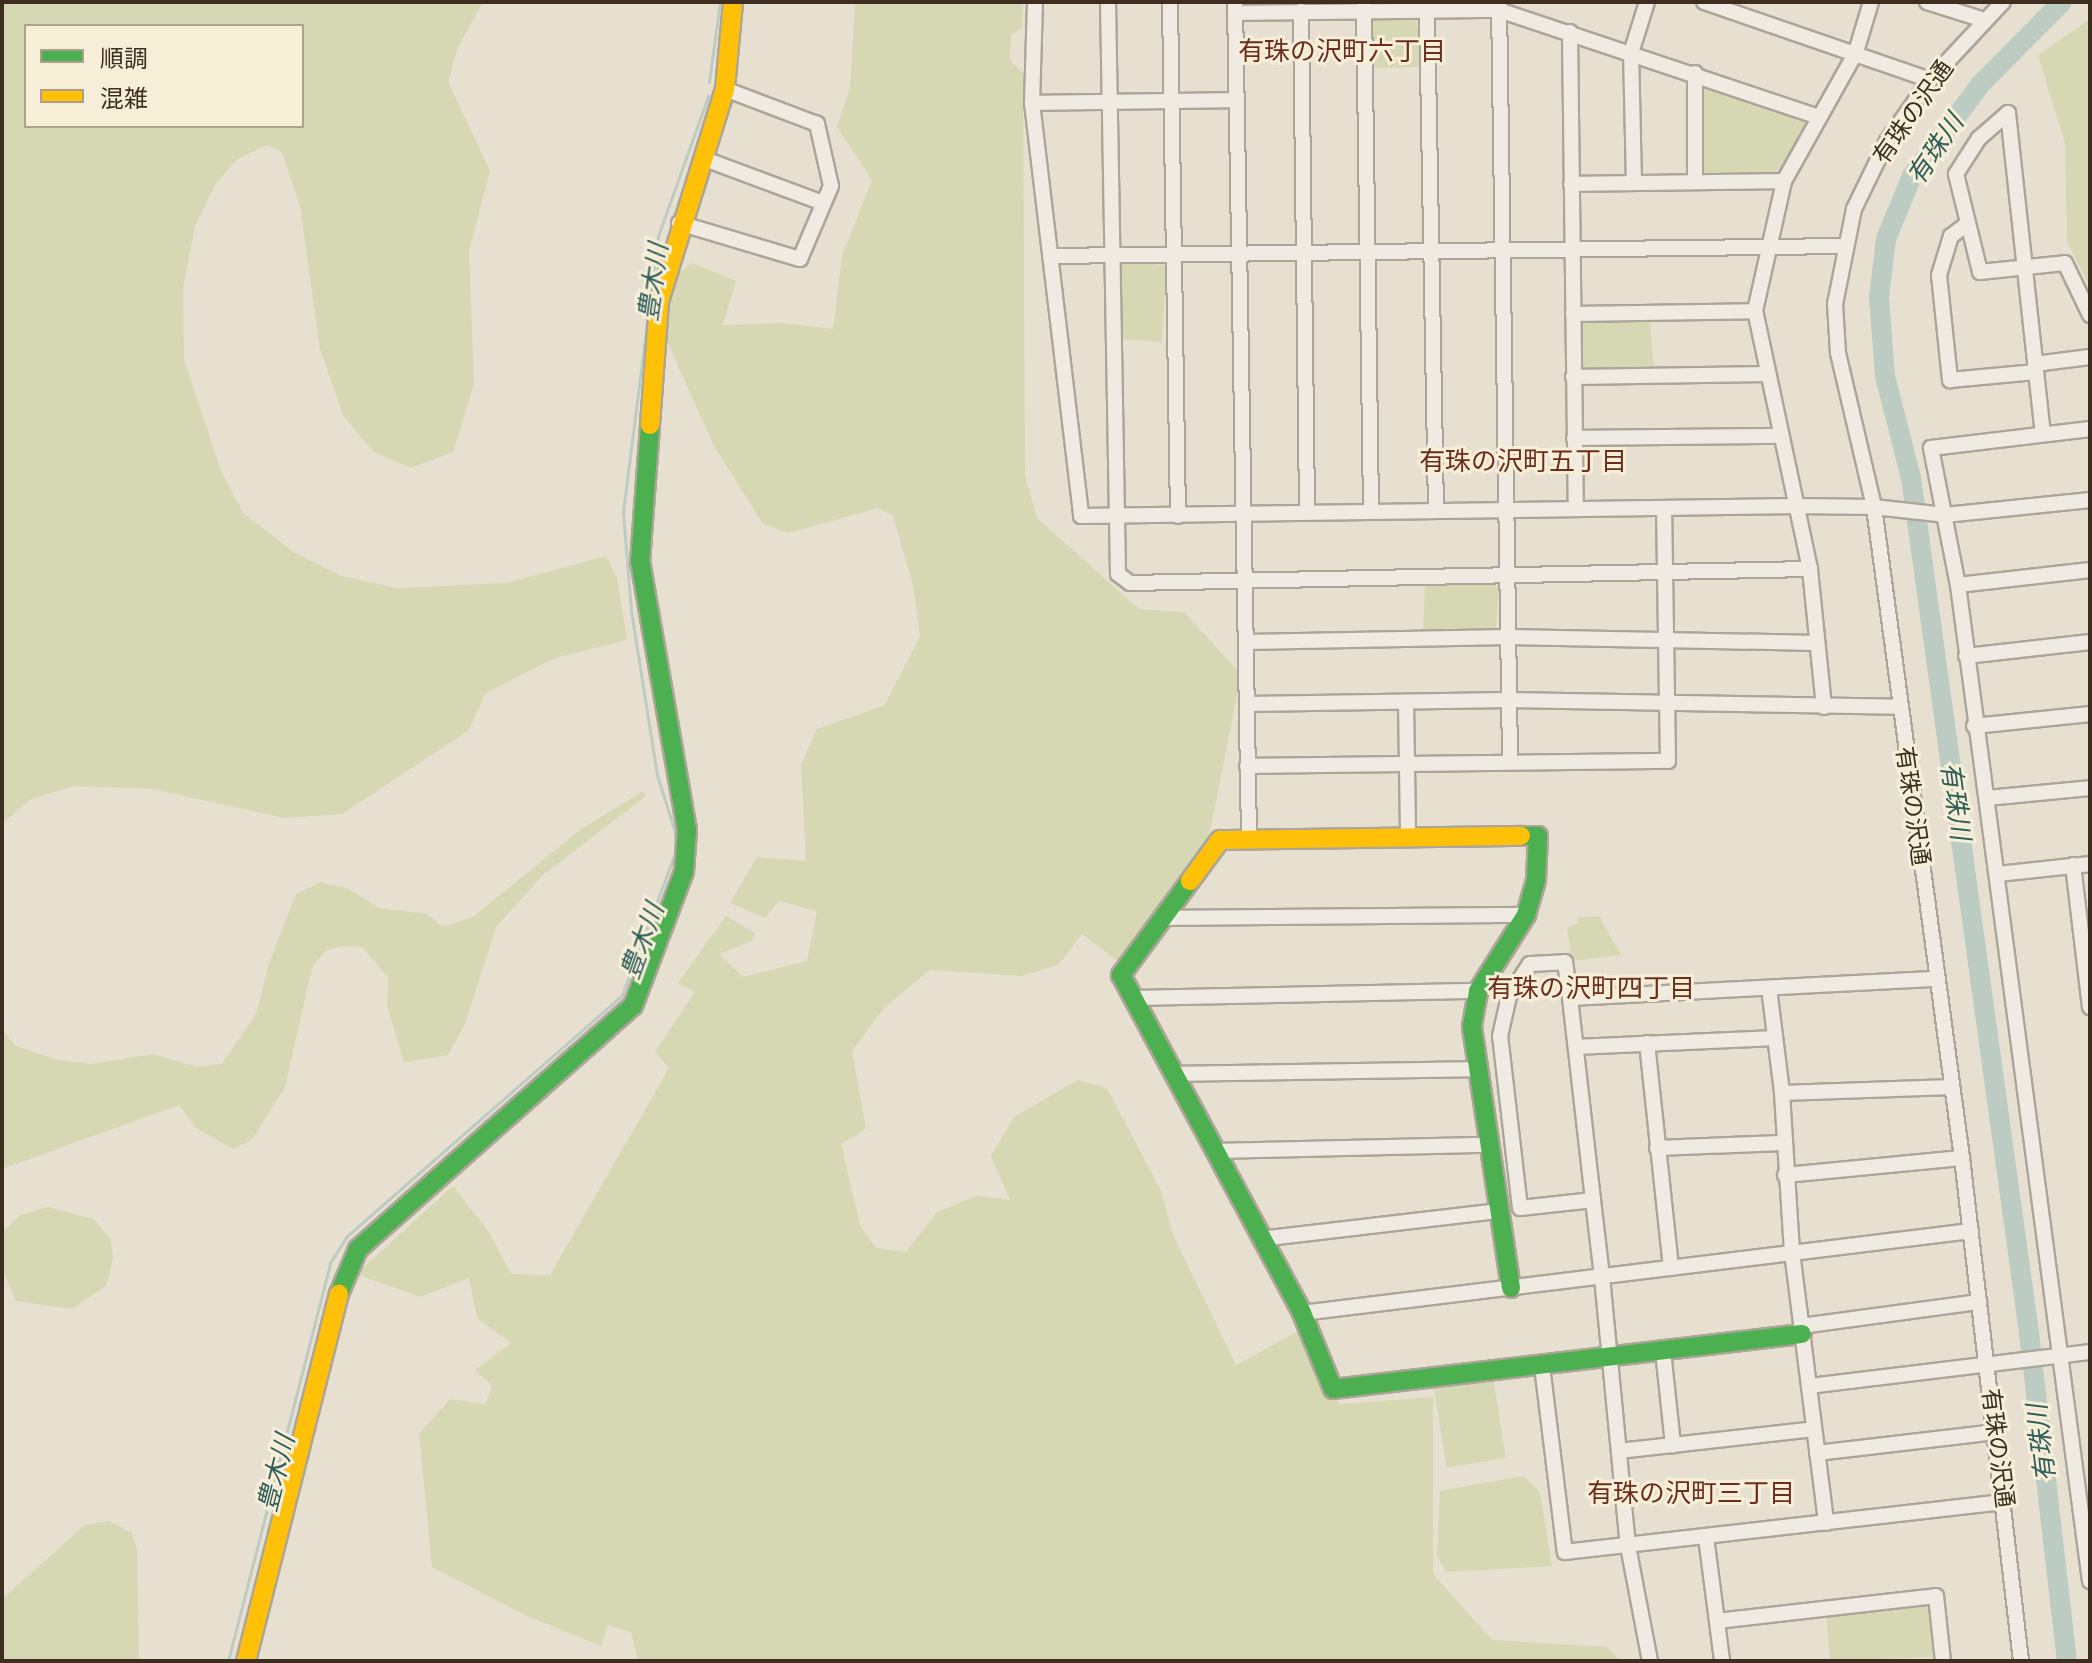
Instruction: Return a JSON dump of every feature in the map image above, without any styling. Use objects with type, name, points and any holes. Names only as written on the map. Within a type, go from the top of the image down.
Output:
[{"type":"street","points":[[246,1661],[343,1278],[358,1249],[633,1006],[684,872],[687,830],[640,562],[659,301],[679,223],[725,89],[733,2]]},
{"type":"street","points":[[1035,2],[1032,103],[1081,516],[1798,506],[1874,507],[1940,515],[2090,500]]},
{"type":"street","points":[[1108,2],[1114,517],[1118,574],[1130,583],[1810,569]]},
{"type":"street","points":[[1170,2],[1178,516]]},
{"type":"street","points":[[1634,183],[1631,53],[1647,2]]},
{"type":"street","points":[[1704,2],[1930,80]]},
{"type":"street","points":[[1824,707],[1810,569],[1755,311],[1784,181],[1856,52],[1871,2]]},
{"type":"street","points":[[1927,2],[1984,20]]},
{"type":"street","name":"有珠の沢通","points":[[2003,2],[1930,80],[1870,173],[1843,246],[1835,304],[1838,353],[1874,507],[1962,1158],[2005,1502],[2021,1661]]},
{"type":"street","points":[[1249,838],[1235,8],[1301,11],[1364,6],[1427,10],[1499,6],[1819,117]]},
{"type":"street","points":[[1364,6],[1371,511]]},
{"type":"street","points":[[1499,6],[1510,762]]},
{"type":"street","points":[[1427,10],[1436,511]]},
{"type":"street","points":[[1301,11],[1307,512]]},
{"type":"street","points":[[1570,32],[1576,508]]},
{"type":"street","points":[[1695,73],[1695,182]]},
{"type":"street","points":[[679,223],[800,259],[823,203],[831,173],[817,124],[725,89]]},
{"type":"street","points":[[1032,103],[1237,100]]},
{"type":"street","points":[[2043,434],[2035,368],[2025,266],[2008,113],[1979,138],[1956,174],[1980,272],[2025,266],[2065,263],[2090,315]]},
{"type":"street","points":[[702,158],[823,203]]},
{"type":"street","points":[[1571,184],[1784,181]]},
{"type":"street","points":[[1967,224],[1951,236],[1939,275],[1950,380],[2090,357]]},
{"type":"street","points":[[1050,256],[1843,246]]},
{"type":"street","points":[[1573,314],[1755,311]]},
{"type":"street","points":[[1573,377],[1767,374]]},
{"type":"street","points":[[2090,429],[1931,448],[1940,515],[1958,585],[1974,726],[1998,874],[2056,1358],[2087,1531],[2090,1581]]},
{"type":"street","points":[[1574,438],[1781,436]]},
{"type":"street","points":[[1247,766],[1668,761],[1664,508]]},
{"type":"street","points":[[1958,585],[2090,570]]},
{"type":"street","points":[[1246,642],[1508,637],[1817,643]]},
{"type":"street","points":[[1966,656],[2090,642]]},
{"type":"street","points":[[1247,704],[1508,700],[1900,707]]},
{"type":"street","points":[[1406,702],[1408,836]]},
{"type":"street","points":[[1974,726],[2090,714]]},
{"type":"street","points":[[1987,798],[2090,788]]},
{"type":"street","points":[[1511,1288],[1472,1026],[1478,991],[1526,915],[1536,879],[1538,836],[1220,840],[1121,975],[1302,1313],[1333,1389],[1663,1351],[1979,1302]]},
{"type":"street","points":[[1998,874],[2090,864]]},
{"type":"street","points":[[2073,865],[2090,1007]]},
{"type":"street","points":[[1163,918],[1526,915]]},
{"type":"street","points":[[1593,1200],[1520,1208],[1503,1068],[1502,1013],[1530,964],[1565,962],[1576,1047],[1602,1277],[1628,1546],[1650,1661]]},
{"type":"street","points":[[1570,998],[1937,979]]},
{"type":"street","points":[[1769,988],[1782,1093],[1782,1143],[1792,1252],[1826,1523]]},
{"type":"street","points":[[1134,998],[1478,991]]},
{"type":"street","points":[[1576,1047],[1775,1038]]},
{"type":"street","points":[[1647,1043],[1671,1268]]},
{"type":"street","points":[[1174,1074],[1478,1069]]},
{"type":"street","points":[[1782,1093],[1952,1087]]},
{"type":"street","points":[[1657,1148],[1782,1143]]},
{"type":"street","points":[[1214,1151],[1488,1145]]},
{"type":"street","points":[[1785,1175],[1962,1158]]},
{"type":"street","points":[[1260,1239],[1499,1211]]},
{"type":"street","points":[[1302,1313],[1971,1231]]},
{"type":"street","points":[[1663,1351],[1673,1445]]},
{"type":"street","points":[[1809,1386],[2090,1352]]},
{"type":"street","points":[[1542,1366],[1565,1552],[2005,1502]]},
{"type":"street","points":[[1619,1451],[1814,1429]]},
{"type":"street","points":[[1817,1453],[1996,1432]]},
{"type":"street","points":[[1706,1537],[1722,1661]]},
{"type":"street","points":[[1717,1621],[1936,1596],[1941,1660]]},
{"type":"green space","points":[[2,2],[483,2],[458,47],[448,82],[490,171],[469,251],[474,384],[453,452],[411,468],[374,452],[344,417],[320,349],[300,206],[282,152],[267,145],[236,160],[215,185],[195,226],[183,288],[184,359],[220,469],[243,513],[295,553],[341,576],[397,588],[507,583],[606,556],[617,578],[627,640],[555,658],[486,693],[468,731],[342,814],[285,818],[153,789],[74,786],[29,800],[2,824]]},
{"type":"green space","points":[[855,2],[1023,2],[1022,28],[1011,35],[1010,60],[1023,73],[1025,476],[1037,518],[1139,609],[1184,612],[1241,674],[1208,842],[1119,962],[1082,934],[1058,965],[1021,976],[930,970],[884,1008],[852,1051],[866,1129],[841,1144],[860,1225],[876,1248],[906,1252],[937,1212],[977,1196],[1010,1200],[991,1156],[1014,1117],[1078,1080],[1107,1088],[1161,1191],[1173,1235],[1236,1365],[1297,1332],[1340,1404],[1433,1397],[1433,1574],[1492,1640],[1607,1647],[1621,1661],[638,1661],[631,1632],[608,1625],[601,1646],[525,1615],[432,1567],[419,1434],[450,1399],[485,1404],[492,1386],[475,1370],[511,1343],[477,1318],[469,1278],[420,1297],[356,1274],[453,1186],[489,1232],[511,1274],[550,1275],[669,1068],[655,1052],[695,992],[678,983],[726,916],[755,933],[752,941],[719,954],[743,977],[807,961],[817,911],[779,901],[765,918],[730,903],[757,857],[806,861],[801,764],[817,729],[885,705],[920,636],[913,585],[893,516],[878,508],[789,533],[763,524],[714,446],[665,337],[673,278],[692,263],[736,281],[723,325],[782,323],[833,329],[842,256],[872,180],[837,127],[850,88]]},
{"type":"green space","points":[[1416,14],[1422,67],[1371,68],[1370,18]]},
{"type":"green space","points":[[2090,19],[2090,287],[2067,242],[2065,143],[2038,55]]},
{"type":"green space","points":[[1703,83],[1803,120],[1806,124],[1780,168],[1774,173],[1699,174],[1698,86]]},
{"type":"green space","points":[[1120,262],[1167,265],[1162,342],[1115,339]]},
{"type":"green space","points":[[1583,320],[1650,320],[1654,368],[1584,369],[1579,323]]},
{"type":"green space","points":[[1493,583],[1499,588],[1496,631],[1423,631],[1425,584]]},
{"type":"green space","points":[[643,791],[646,796],[543,875],[496,927],[465,1024],[448,1055],[404,1062],[387,1006],[388,977],[362,947],[342,946],[325,951],[312,968],[285,1087],[252,1140],[233,1149],[196,1128],[179,1105],[2,1169],[2,1028],[14,1045],[57,1060],[91,1064],[153,1054],[197,1067],[222,1064],[256,1014],[269,963],[296,894],[321,882],[349,889],[379,908],[427,914],[442,927],[473,917],[581,829]]},
{"type":"green space","points":[[1599,916],[1621,955],[1572,961],[1567,927],[1578,924],[1577,918]]},
{"type":"green space","points":[[48,1207],[93,1219],[111,1239],[113,1259],[106,1286],[72,1309],[16,1301],[2,1268],[3,1232],[20,1215]]},
{"type":"green space","points":[[1493,1377],[1506,1458],[1447,1467],[1434,1386]]},
{"type":"green space","points":[[1523,1476],[1540,1492],[1552,1566],[1446,1572],[1437,1555],[1440,1491]]},
{"type":"green space","points":[[109,1521],[132,1533],[137,1549],[139,1661],[2,1661],[2,1599],[85,1525]]},
{"type":"green space","points":[[1926,1602],[1938,1650],[1933,1657],[1830,1661],[1826,1615]]},
{"type":"waterway","name":"豊木川","points":[[709,82],[720,2]]},
{"type":"waterway","name":"有珠川","points":[[2062,2],[1980,85],[1912,176],[1886,239],[1879,298],[1885,376],[1911,478],[2029,1333],[2067,1661]]},
{"type":"waterway","name":"豊木川","points":[[228,1661],[330,1263],[346,1237],[622,995],[675,853],[675,832],[657,775],[631,610],[623,512],[658,236],[708,96]]},
{"type":"traffic: fast","points":[[339,1294],[358,1249],[633,1006],[684,872],[687,830],[640,562],[650,425]]},
{"type":"traffic: fast","points":[[1511,1288],[1472,1026],[1478,991],[1526,915],[1536,879],[1538,836],[1521,836]]},
{"type":"traffic: fast","points":[[1190,881],[1121,975],[1302,1313],[1333,1389],[1802,1334]]},
{"type":"traffic: slow","points":[[650,425],[659,301],[725,89],[733,2]]},
{"type":"traffic: slow","points":[[1190,881],[1220,840],[1521,836]]},
{"type":"traffic: slow","points":[[246,1661],[339,1294]]},
{"type":"district","name":"有珠の沢町六丁目","points":[[1342,51]]},
{"type":"district","name":"有珠の沢町五丁目","points":[[1523,461]]},
{"type":"district","name":"有珠の沢町四丁目","points":[[1591,988]]},
{"type":"district","name":"有珠の沢町三丁目","points":[[1691,1493]]}]
